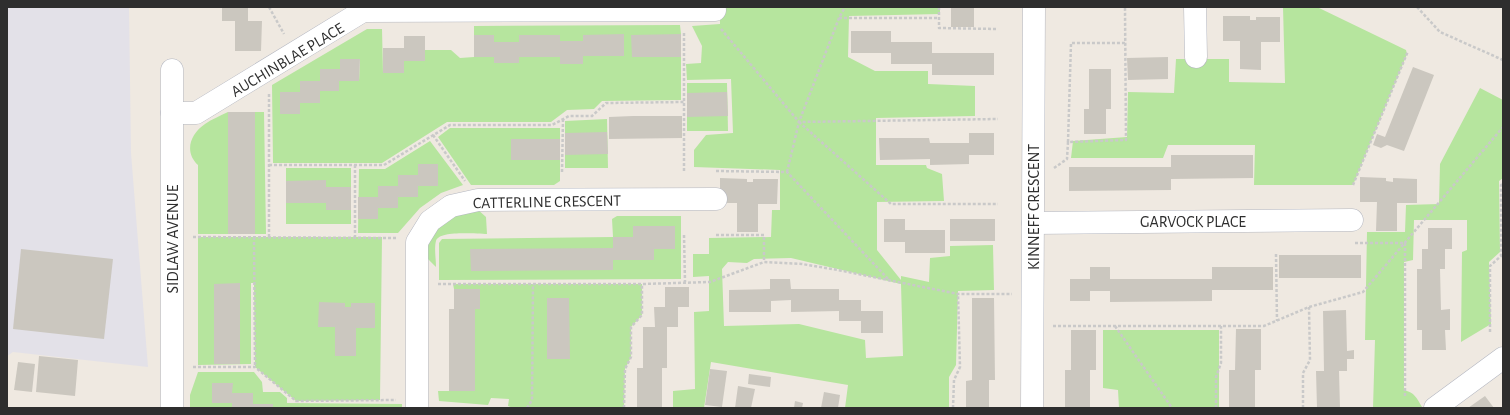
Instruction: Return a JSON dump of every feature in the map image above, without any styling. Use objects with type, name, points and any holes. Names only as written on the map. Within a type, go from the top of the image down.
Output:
[{"type":"street","name":"KINNEFF CRESCENT","points":[[1032,408],[1034,7]]},
{"type":"street","points":[[1195,7],[1196,57]]},
{"type":"street","name":"AUCHINBLAE PLACE","points":[[172,113],[196,113],[296,54],[363,11],[415,9],[715,10]]},
{"type":"street","name":"SIDLAW AVENUE","points":[[172,70],[172,408]]},
{"type":"street","name":"CATTERLINE CRESCENT","points":[[417,242],[430,220],[451,206],[478,200],[716,199]]},
{"type":"street","name":"GARVOCK PLACE","points":[[1033,223],[1352,220]]},
{"type":"street","points":[[417,242],[417,404]]},
{"type":"street","points":[[1435,408],[1503,358]]},
{"type":"path","points":[[269,7],[296,54]]},
{"type":"path","points":[[787,172],[799,122],[839,18],[846,7]]},
{"type":"path","points":[[939,7],[939,28],[997,29]]},
{"type":"path","points":[[1068,142],[1126,140],[1125,7]]},
{"type":"path","points":[[1417,7],[1440,32],[1503,60]]},
{"type":"path","points":[[684,10],[684,171]]},
{"type":"path","points":[[715,10],[715,22],[799,122],[890,204],[998,204]]},
{"type":"path","points":[[839,18],[939,18]]},
{"type":"path","points":[[1033,172],[1050,171],[1067,159],[1071,43],[1125,43]]},
{"type":"path","points":[[1353,185],[1408,51]]},
{"type":"path","points":[[269,70],[269,237]]},
{"type":"path","points":[[269,165],[384,165],[450,125],[552,125],[569,116],[592,116],[606,103],[684,102]]},
{"type":"path","points":[[562,172],[563,119]]},
{"type":"path","points":[[799,122],[998,119]]},
{"type":"path","points":[[1032,326],[1264,326],[1309,307],[1362,292],[1503,128]]},
{"type":"path","points":[[434,135],[478,200]]},
{"type":"path","points":[[355,165],[355,237]]},
{"type":"path","points":[[716,171],[787,172],[890,281]]},
{"type":"path","points":[[1490,332],[1490,266],[1501,256],[1503,184]]},
{"type":"path","points":[[684,235],[685,282]]},
{"type":"path","points":[[716,235],[764,235],[764,262]]},
{"type":"path","points":[[172,237],[355,237],[400,238],[417,242]]},
{"type":"path","points":[[254,237],[255,368]]},
{"type":"path","points":[[1352,243],[1405,243]]},
{"type":"path","points":[[1405,243],[1405,396]]},
{"type":"path","points":[[1276,254],[1277,320]]},
{"type":"path","points":[[417,283],[642,284],[710,282],[764,262],[802,264],[958,294],[1033,294]]},
{"type":"path","points":[[528,408],[532,400],[533,284]]},
{"type":"path","points":[[624,408],[625,369],[632,357],[631,327],[642,315],[642,284]]},
{"type":"path","points":[[953,408],[954,380],[960,367],[958,294]]},
{"type":"path","points":[[1303,408],[1303,373],[1310,360],[1309,307]]},
{"type":"path","points":[[1114,326],[1172,408]]},
{"type":"path","points":[[1216,408],[1216,377],[1221,363],[1221,326]]},
{"type":"path","points":[[172,367],[255,368],[296,401],[417,404]]},
{"type":"shaded area","points":[[7,7],[129,7],[131,153],[148,367],[13,352],[7,356]]},
{"type":"green space","points":[[720,7],[940,7],[940,14],[849,16],[848,57],[875,71],[928,71],[928,84],[975,86],[975,116],[876,118],[876,165],[926,165],[927,168],[942,174],[944,201],[877,202],[877,250],[901,280],[901,276],[929,282],[930,258],[950,256],[950,246],[993,245],[994,290],[958,291],[956,365],[949,377],[949,408],[845,408],[848,385],[711,362],[704,408],[673,408],[673,391],[695,389],[694,312],[709,311],[709,276],[693,277],[693,254],[709,254],[709,238],[771,237],[772,210],[780,210],[780,170],[694,167],[694,150],[706,135],[733,133],[731,79],[687,80],[686,64],[701,63],[702,46],[692,26],[720,24]],"holes":[[[791,258],[901,284],[903,356],[866,358],[865,340],[799,324],[724,326],[722,269],[728,262],[747,263],[754,259]]]},
{"type":"green space","points":[[1283,7],[1317,7],[1406,50],[1407,54],[1353,185],[1254,185],[1255,145],[1168,145],[1163,158],[1071,158],[1073,141],[1127,137],[1128,92],[1174,93],[1176,59],[1229,59],[1229,82],[1285,83]]},
{"type":"green space","points":[[680,25],[681,34],[656,57],[681,57],[681,100],[602,101],[594,109],[567,110],[551,122],[447,122],[382,163],[273,163],[272,85],[367,29],[382,29],[383,73],[404,73],[404,61],[425,61],[425,50],[451,50],[460,58],[474,57],[474,26]],"holes":[[[340,59],[360,59],[359,81],[339,81],[339,91],[320,91],[319,103],[300,103],[299,114],[280,114],[280,92],[300,92],[300,81],[320,81],[320,69],[340,69]]]},
{"type":"green space","points":[[687,83],[727,83],[728,131],[687,131]]},
{"type":"green space","points":[[1480,88],[1503,100],[1503,178],[1499,181],[1500,252],[1489,262],[1491,324],[1461,342],[1462,252],[1467,250],[1467,220],[1414,220],[1413,260],[1404,262],[1404,390],[1415,396],[1422,407],[1373,408],[1375,340],[1365,340],[1367,232],[1405,232],[1406,205],[1439,204],[1440,164]]},
{"type":"green space","points":[[228,112],[264,112],[266,234],[198,234],[198,165],[191,155],[191,143],[200,128]]},
{"type":"green space","points":[[607,119],[608,168],[565,168],[565,121]]},
{"type":"green space","points":[[450,128],[560,128],[560,181],[554,185],[471,185],[438,137]]},
{"type":"green space","points":[[430,141],[463,185],[441,193],[420,208],[398,233],[358,233],[359,169],[385,169]]},
{"type":"green space","points":[[286,168],[351,168],[351,224],[286,224]]},
{"type":"green space","points":[[477,209],[486,217],[487,234],[451,234],[444,235],[439,238],[435,244],[436,267],[426,257],[430,237],[444,220]]},
{"type":"green space","points":[[617,216],[681,216],[681,279],[439,280],[439,243],[442,239],[613,237],[612,219]]},
{"type":"green space","points":[[198,237],[382,237],[380,400],[296,401],[255,367],[254,283],[251,283],[251,364],[198,365]]},
{"type":"green space","points":[[453,284],[642,284],[642,315],[631,327],[631,357],[625,369],[624,408],[513,408],[508,406],[509,399],[491,398],[488,405],[439,401],[438,391],[475,391],[475,309],[480,309],[480,289],[454,289]]},
{"type":"green space","points":[[1103,330],[1219,330],[1219,408],[1119,408],[1118,390],[1103,388]]},
{"type":"green space","points":[[198,372],[254,372],[262,382],[263,392],[280,392],[287,398],[287,403],[402,404],[402,408],[190,408],[190,395]]},
{"type":"building","points":[[222,7],[248,7],[248,21],[262,21],[261,51],[235,51],[235,21],[222,21]]},
{"type":"building","points":[[951,7],[974,7],[974,27],[951,27]]},
{"type":"building","points":[[1223,16],[1250,16],[1250,20],[1256,20],[1256,17],[1280,17],[1280,42],[1261,42],[1261,70],[1240,69],[1240,41],[1223,41]]},
{"type":"building","points":[[851,31],[891,31],[891,42],[932,42],[932,53],[994,53],[994,75],[932,75],[932,64],[891,64],[891,53],[851,53]]},
{"type":"building","points":[[624,34],[624,56],[583,56],[583,64],[560,64],[560,57],[519,57],[519,63],[494,63],[494,57],[474,57],[474,35],[494,35],[494,42],[519,42],[519,35],[560,35],[560,41],[583,41],[583,35]]},
{"type":"building","points":[[681,34],[681,57],[632,57],[631,35]]},
{"type":"building","points":[[404,36],[425,36],[425,61],[404,61],[404,73],[383,73],[383,48],[404,48]]},
{"type":"building","points":[[1168,57],[1168,79],[1128,80],[1127,58]]},
{"type":"building","points":[[340,59],[360,59],[359,81],[339,81],[339,91],[320,91],[320,103],[300,103],[300,114],[280,114],[280,92],[300,92],[300,81],[320,81],[320,69],[340,69]]},
{"type":"building","points":[[1413,67],[1434,75],[1404,151],[1387,145],[1381,148],[1373,145],[1377,134],[1385,137]]},
{"type":"building","points":[[1089,69],[1111,69],[1111,109],[1106,109],[1106,134],[1084,134],[1084,109],[1089,109]]},
{"type":"building","points":[[727,92],[728,116],[687,117],[687,93]]},
{"type":"building","points":[[228,112],[255,112],[255,234],[228,234]]},
{"type":"building","points":[[682,116],[682,138],[609,139],[609,117]]},
{"type":"building","points":[[607,132],[608,154],[565,155],[565,133]]},
{"type":"building","points":[[969,133],[994,133],[994,155],[969,155],[969,164],[930,165],[930,159],[880,160],[879,138],[929,138],[930,143],[969,143]]},
{"type":"building","points":[[511,139],[560,139],[560,160],[511,160]]},
{"type":"building","points":[[1171,155],[1253,155],[1253,178],[1171,179],[1171,190],[1069,191],[1069,167],[1171,167]]},
{"type":"building","points":[[418,164],[438,164],[438,186],[418,186],[418,197],[398,197],[398,208],[378,208],[378,219],[358,219],[358,197],[378,197],[378,186],[398,186],[398,175],[418,175]]},
{"type":"building","points":[[1360,177],[1386,178],[1386,181],[1393,182],[1393,178],[1417,179],[1417,203],[1397,203],[1397,231],[1376,231],[1377,202],[1360,202]]},
{"type":"building","points":[[720,178],[747,179],[747,182],[753,182],[753,179],[778,179],[777,204],[758,204],[758,232],[737,232],[737,203],[720,203]]},
{"type":"building","points":[[326,180],[326,187],[351,187],[351,210],[326,210],[326,203],[286,203],[286,181]]},
{"type":"building","points":[[884,219],[905,219],[905,230],[945,230],[945,253],[905,253],[905,242],[884,242]]},
{"type":"building","points":[[950,219],[995,219],[995,241],[950,241]]},
{"type":"building","points":[[633,226],[675,226],[675,249],[654,249],[654,260],[613,260],[613,270],[471,271],[470,249],[613,248],[613,237],[633,237]]},
{"type":"building","points":[[1428,228],[1452,228],[1452,249],[1445,249],[1445,269],[1440,269],[1441,310],[1450,309],[1450,330],[1445,330],[1446,350],[1422,350],[1422,330],[1417,330],[1417,269],[1422,269],[1422,249],[1428,249]]},
{"type":"building","points":[[21,249],[113,259],[104,339],[13,329]]},
{"type":"building","points":[[1279,255],[1361,255],[1361,278],[1279,278]]},
{"type":"building","points":[[1090,267],[1110,267],[1110,279],[1212,279],[1212,267],[1273,267],[1273,290],[1212,290],[1212,301],[1110,302],[1110,291],[1090,291],[1090,301],[1070,301],[1070,279],[1090,279]]},
{"type":"building","points":[[770,279],[790,279],[791,289],[839,289],[839,300],[861,300],[861,311],[883,311],[883,333],[861,333],[861,321],[839,321],[839,311],[791,312],[791,300],[771,301],[771,312],[729,312],[729,290],[770,289]]},
{"type":"building","points":[[240,283],[240,364],[214,364],[214,284]]},
{"type":"building","points":[[665,287],[689,287],[689,307],[678,307],[678,327],[667,327],[667,368],[662,368],[662,408],[637,408],[637,368],[643,368],[643,327],[655,327],[654,307],[665,307]]},
{"type":"building","points":[[454,289],[480,289],[480,309],[475,309],[475,391],[449,391],[449,309],[454,309]]},
{"type":"building","points":[[547,298],[569,298],[570,359],[547,359]]},
{"type":"building","points":[[972,298],[994,298],[995,380],[989,380],[989,408],[966,408],[966,381],[972,380]]},
{"type":"building","points":[[319,302],[345,303],[345,307],[351,307],[351,303],[375,303],[375,328],[356,328],[356,356],[335,356],[335,327],[318,327]]},
{"type":"building","points":[[1346,310],[1347,351],[1354,350],[1354,359],[1347,359],[1347,371],[1339,371],[1340,408],[1317,408],[1316,371],[1324,371],[1323,311]]},
{"type":"building","points":[[1236,329],[1261,329],[1261,370],[1255,370],[1255,408],[1229,408],[1229,370],[1235,370]]},
{"type":"building","points":[[1071,330],[1096,330],[1096,370],[1090,370],[1090,408],[1065,408],[1065,370],[1071,370]]},
{"type":"building","points":[[39,356],[78,360],[75,396],[36,392]]},
{"type":"building","points":[[18,362],[35,364],[32,392],[14,390]]},
{"type":"building","points":[[710,369],[727,371],[722,407],[705,405]]},
{"type":"building","points":[[749,374],[771,377],[770,387],[748,384]]},
{"type":"building","points":[[212,383],[233,383],[232,393],[253,393],[253,404],[273,404],[273,408],[232,408],[232,403],[212,403]]},
{"type":"building","points":[[738,386],[755,389],[751,408],[735,408]]},
{"type":"building","points":[[824,392],[840,395],[838,408],[821,408]]},
{"type":"building","points":[[1485,396],[1494,408],[1468,408]]},
{"type":"building","points":[[795,401],[803,403],[802,408],[794,408]]}]
